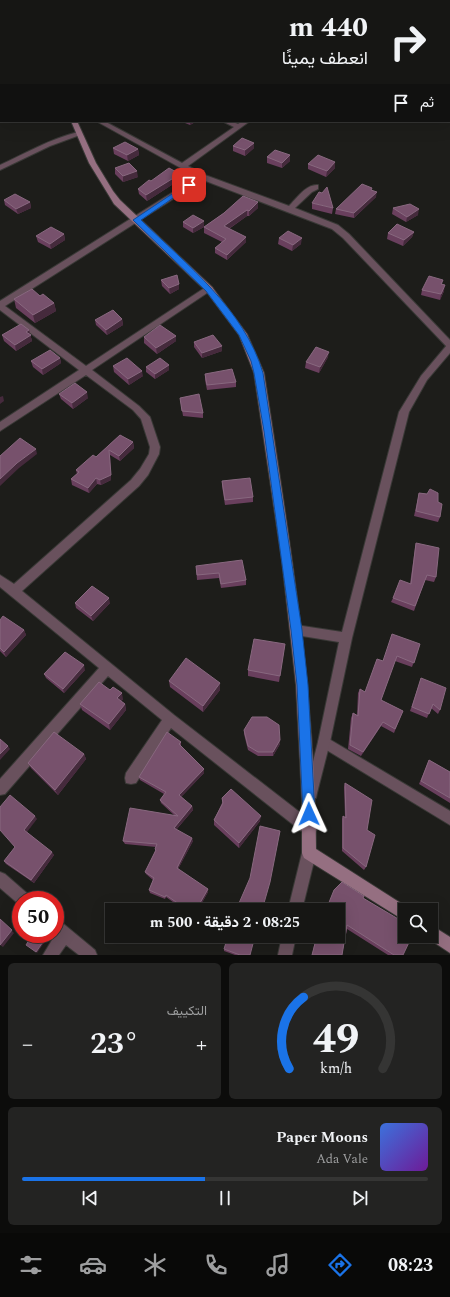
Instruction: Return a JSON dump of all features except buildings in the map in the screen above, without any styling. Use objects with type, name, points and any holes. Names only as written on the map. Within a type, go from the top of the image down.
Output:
[{"type":"main road","points":[[74,122],[78,134],[98,176],[107,189],[117,202],[208,289],[243,334],[255,361],[296,630],[302,685],[309,798],[309,852],[398,909]]},
{"type":"main road","points":[[438,937],[450,946]]},
{"type":"street","points":[[101,122],[182,167],[202,176],[291,208],[335,226],[450,346],[424,378],[404,412],[346,638],[324,742],[309,798]]},
{"type":"street","points":[[227,122],[238,127]]},
{"type":"street","points":[[182,167],[245,122]]},
{"type":"street","points":[[0,168],[61,139],[78,134]]},
{"type":"street","points":[[14,591],[135,483],[144,472],[154,454],[155,447],[145,417],[136,408],[84,371],[0,305],[136,220],[202,176]]},
{"type":"street","points":[[291,208],[309,190],[315,187]]},
{"type":"street","points":[[0,426],[208,289]]},
{"type":"street","points":[[0,580],[170,719],[310,829]]},
{"type":"street","points":[[296,630],[346,638]]},
{"type":"street","points":[[0,789],[108,667]]},
{"type":"street","points":[[131,778],[170,719]]},
{"type":"street","points":[[324,742],[450,818]]},
{"type":"street","points":[[297,903],[309,852]]},
{"type":"street","points":[[0,879],[14,891]]},
{"type":"street","points":[[64,933],[90,955]]},
{"type":"street","points":[[50,955],[55,943]]},
{"type":"street","points":[[285,955],[288,943]]},
{"type":"route","points":[[189,185],[136,220],[208,289],[243,334],[255,361],[268,431],[296,630],[302,685],[309,814]]}]
